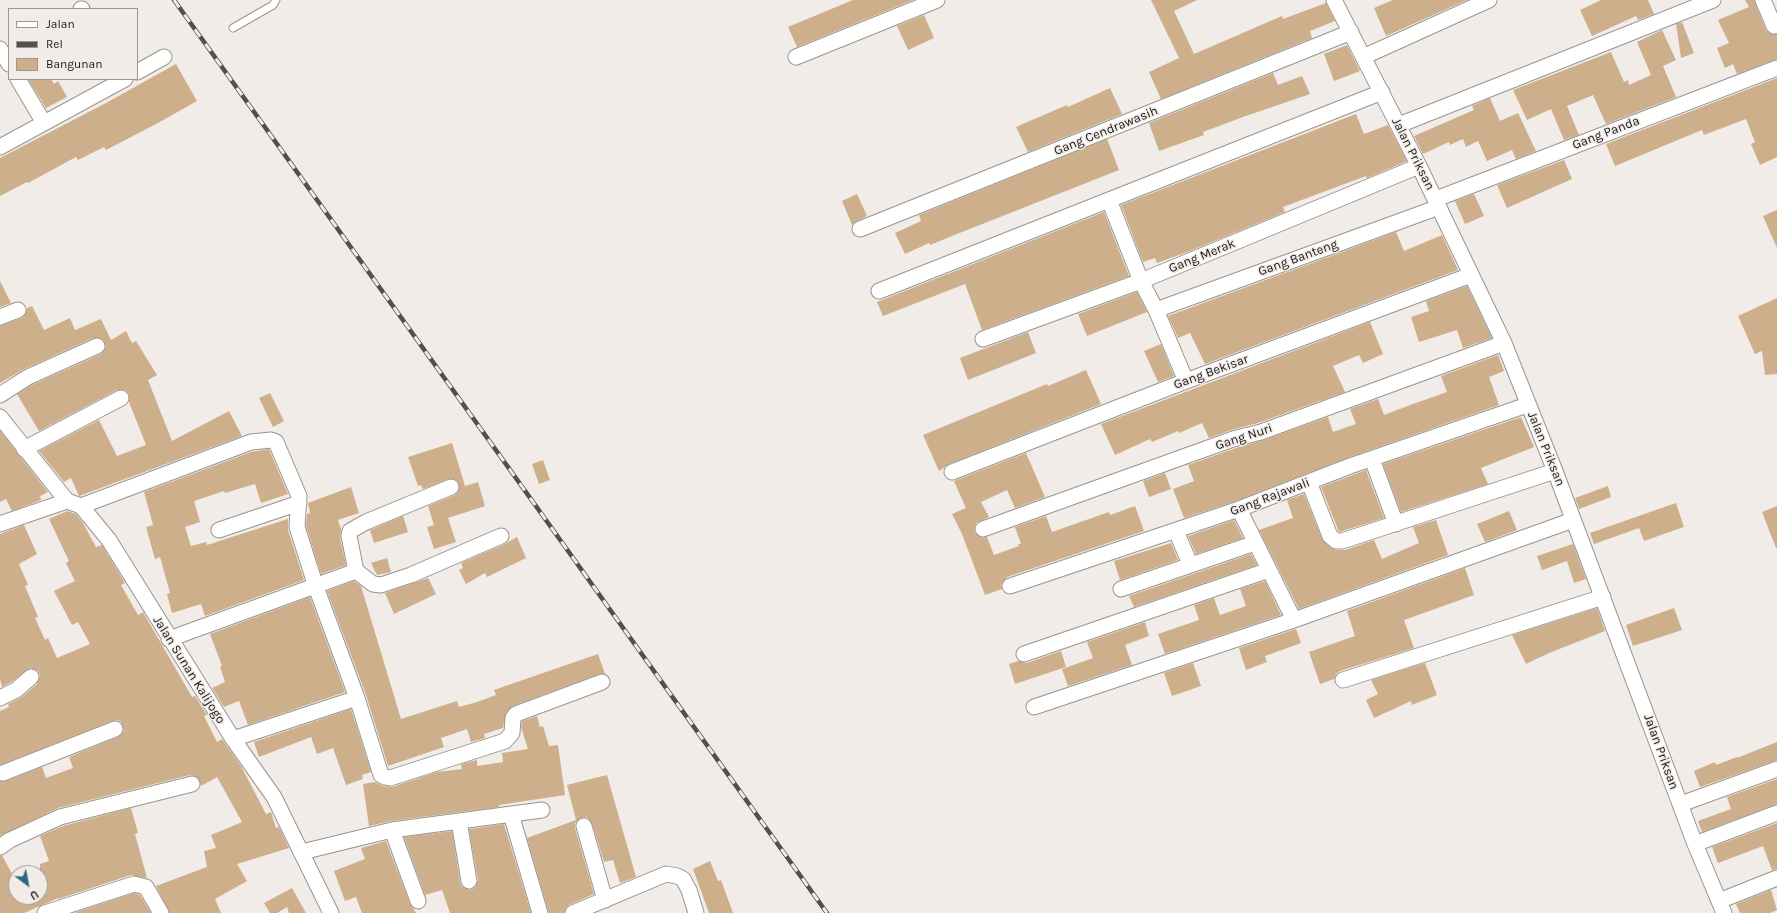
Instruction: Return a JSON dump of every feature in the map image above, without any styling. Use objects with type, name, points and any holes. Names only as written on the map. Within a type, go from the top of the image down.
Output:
[{"type":"street","points":[[796,57],[937,0]]},
{"type":"street","name":"Jalan Priksan","points":[[1334,0],[1399,125],[1504,343],[1574,520],[1695,844],[1721,907]]},
{"type":"street","points":[[1363,57],[1489,0]]},
{"type":"street","points":[[1399,125],[1713,0]]},
{"type":"street","points":[[1763,0],[1776,28]]},
{"type":"street","name":"Gang Cendrawasih","points":[[860,229],[1351,32]]},
{"type":"street","points":[[0,48],[8,62]]},
{"type":"street","points":[[138,71],[164,58]]},
{"type":"street","name":"Gang Panda","points":[[1437,203],[1777,68]]},
{"type":"street","points":[[19,80],[44,123]]},
{"type":"street","points":[[0,147],[123,80]]},
{"type":"street","points":[[879,291],[1382,92]]},
{"type":"street","name":"Gang Merak","points":[[983,339],[1141,281],[1419,166]]},
{"type":"street","points":[[1109,200],[1141,281],[1156,310],[1186,381]]},
{"type":"street","name":"Gang Banteng","points":[[1156,310],[1437,203]]},
{"type":"street","name":"Gang Bekisar","points":[[952,472],[1186,381],[1471,275]]},
{"type":"street","points":[[0,317],[18,310]]},
{"type":"street","name":"Gang Nuri","points":[[983,529],[1233,439],[1261,432],[1504,343]]},
{"type":"street","points":[[0,395],[28,377],[97,346]]},
{"type":"street","points":[[24,449],[121,398]]},
{"type":"street","name":"Gang Rajawali","points":[[1010,586],[1240,509],[1372,459],[1528,405]]},
{"type":"street","points":[[0,417],[67,501],[81,506],[251,442],[271,440],[276,442],[280,448],[299,496],[297,527],[316,587],[357,698],[381,776],[390,778],[505,742],[512,733],[513,718],[516,714],[602,682]]},
{"type":"street","points":[[1372,459],[1396,524]]},
{"type":"street","points":[[1309,482],[1330,536],[1336,541],[1342,541],[1555,471]]},
{"type":"street","points":[[451,487],[366,522],[350,531],[349,536],[356,571],[373,584],[381,585],[411,575],[501,536]]},
{"type":"street","points":[[0,524],[67,501]]},
{"type":"street","points":[[219,530],[299,503]]},
{"type":"street","name":"Jalan Sunan Kalijogo","points":[[81,506],[109,540],[169,639],[233,739],[274,797],[331,913]]},
{"type":"street","points":[[1240,509],[1255,543],[1294,620]]},
{"type":"street","points":[[1034,707],[1294,620],[1574,520]]},
{"type":"street","points":[[1176,531],[1190,564]]},
{"type":"street","points":[[1120,588],[1255,543]]},
{"type":"street","points":[[1024,654],[1269,570]]},
{"type":"street","points":[[169,639],[316,587],[356,571]]},
{"type":"street","points":[[1343,680],[1603,597]]},
{"type":"street","points":[[0,698],[16,690],[31,677]]},
{"type":"street","points":[[233,739],[357,698]]},
{"type":"street","points":[[1,770],[115,729]]},
{"type":"street","points":[[1680,804],[1777,769]]},
{"type":"street","points":[[0,847],[10,840],[60,817],[192,784]]},
{"type":"street","points":[[302,852],[392,830],[542,810]]},
{"type":"street","points":[[1695,844],[1777,812]]},
{"type":"street","points":[[511,814],[540,913]]},
{"type":"street","points":[[459,821],[469,881]]},
{"type":"street","points":[[584,826],[605,900]]},
{"type":"street","points":[[392,830],[418,901]]},
{"type":"street","points":[[573,913],[666,874],[683,879],[689,890],[696,913]]},
{"type":"street","points":[[1721,907],[1777,878]]},
{"type":"street","points":[[45,913],[134,884],[146,887],[161,913]]},
{"type":"lane","points":[[232,28],[273,5],[276,0]]},
{"type":"building","points":[[853,0],[913,0],[797,47],[788,27]]},
{"type":"building","points":[[1151,0],[1197,0],[1174,11],[1194,54],[1282,16],[1283,19],[1326,3],[1335,21],[1310,31],[1312,38],[1161,99],[1149,72],[1179,58]]},
{"type":"building","points":[[1393,0],[1467,0],[1386,36],[1374,8]]},
{"type":"building","points":[[1601,0],[1648,0],[1654,14],[1638,20],[1636,16],[1592,36],[1580,10]]},
{"type":"building","points":[[1745,0],[1754,0],[1766,30],[1769,33],[1777,34],[1777,59],[1737,74],[1733,64],[1725,68],[1717,48],[1729,43],[1718,20],[1749,7]]},
{"type":"building","points":[[924,15],[934,38],[908,50],[897,26]]},
{"type":"building","points":[[1682,22],[1694,53],[1681,58],[1676,24]]},
{"type":"building","points":[[1662,30],[1676,60],[1663,66],[1676,97],[1606,124],[1593,95],[1567,106],[1579,135],[1564,140],[1551,109],[1527,120],[1513,90],[1611,52],[1624,82],[1628,80],[1629,85],[1651,75],[1637,42]]},
{"type":"building","points":[[1347,45],[1360,71],[1334,81],[1324,54]]},
{"type":"building","points":[[176,64],[197,101],[106,150],[104,147],[78,160],[76,157],[28,183],[27,182],[0,196],[0,158],[106,103]]},
{"type":"building","points":[[1273,73],[1278,85],[1302,76],[1310,94],[1203,132],[1204,135],[1159,151],[1149,123]]},
{"type":"building","points":[[1777,78],[1777,157],[1760,165],[1751,144],[1755,142],[1746,119],[1704,135],[1702,130],[1615,166],[1606,144]]},
{"type":"building","points":[[29,80],[52,80],[54,84],[58,81],[67,97],[46,108]]},
{"type":"building","points":[[1110,88],[1122,114],[1028,152],[1016,127],[1067,105],[1068,107]]},
{"type":"building","points":[[1490,98],[1500,121],[1518,113],[1536,151],[1516,159],[1512,150],[1487,161],[1478,141],[1466,147],[1463,139],[1450,145],[1449,142],[1423,154],[1414,136],[1474,110],[1472,106]]},
{"type":"building","points":[[1356,114],[1364,134],[1388,125],[1407,161],[1367,178],[1366,176],[1283,207],[1285,212],[1190,251],[1157,263],[1155,258],[1143,262],[1121,205]]},
{"type":"building","points":[[1107,139],[1119,170],[930,245],[929,243],[905,254],[895,233],[921,221],[919,215]]},
{"type":"building","points":[[1564,160],[1572,179],[1507,208],[1497,185]]},
{"type":"building","points":[[857,194],[867,216],[852,225],[842,201]]},
{"type":"building","points":[[1474,194],[1484,216],[1465,224],[1455,201]]},
{"type":"building","points":[[1777,210],[1777,248],[1763,216]]},
{"type":"building","points":[[1104,212],[1129,276],[982,330],[965,284],[883,316],[877,302]]},
{"type":"building","points":[[1396,232],[1404,251],[1442,235],[1458,270],[1205,364],[1190,333],[1178,338],[1168,316]]},
{"type":"building","points":[[0,281],[11,303],[0,307]]},
{"type":"building","points":[[1467,286],[1492,338],[1463,348],[1457,330],[1419,342],[1411,317],[1429,311],[1426,301]]},
{"type":"building","points":[[1137,292],[1147,312],[1087,336],[1078,314]]},
{"type":"building","points":[[1777,298],[1777,374],[1765,375],[1762,351],[1755,354],[1738,316]]},
{"type":"building","points":[[32,306],[44,330],[70,318],[75,330],[101,319],[111,340],[126,331],[132,343],[136,341],[157,375],[148,380],[172,441],[229,411],[242,436],[79,496],[71,478],[64,482],[39,451],[99,420],[117,456],[146,445],[129,402],[129,394],[125,390],[117,390],[39,431],[17,394],[32,385],[101,354],[106,347],[102,339],[93,338],[24,369],[0,383],[0,326],[22,318],[25,315],[27,308]]},
{"type":"building","points":[[1370,322],[1383,354],[1363,363],[1359,355],[1333,366],[1345,392],[1258,423],[1231,430],[1209,438],[1202,423],[1152,442],[1150,439],[1115,455],[1101,424]]},
{"type":"building","points":[[1028,332],[1036,353],[968,380],[960,358]]},
{"type":"building","points":[[1161,344],[1174,376],[1158,382],[1144,351]]},
{"type":"building","points":[[1498,355],[1504,371],[1489,377],[1499,405],[1347,458],[1236,501],[1184,518],[1173,489],[1194,481],[1188,465],[1328,417],[1333,432],[1356,424],[1350,409],[1378,399],[1384,415],[1447,392],[1441,376]]},
{"type":"building","points":[[1086,370],[1101,404],[949,464],[939,471],[923,435],[1047,384],[1048,386]]},
{"type":"building","points":[[270,393],[284,421],[273,427],[259,398]]},
{"type":"building","points":[[1521,417],[1534,447],[1481,468],[1488,484],[1401,512],[1383,464]]},
{"type":"building","points":[[0,431],[48,492],[40,496],[41,500],[12,511],[6,499],[0,502]]},
{"type":"building","points":[[452,443],[465,486],[478,482],[485,506],[448,518],[456,542],[434,549],[427,527],[434,525],[428,506],[455,495],[458,492],[459,484],[456,480],[448,479],[423,489],[421,485],[418,486],[408,457]]},
{"type":"building","points":[[269,449],[288,494],[261,503],[255,484],[225,493],[224,491],[194,501],[200,522],[185,527],[191,546],[206,542],[207,545],[288,519],[288,530],[304,580],[205,616],[201,604],[172,613],[167,594],[170,593],[160,557],[155,559],[146,527],[153,525],[144,492],[251,452]]},
{"type":"building","points":[[1026,453],[1045,497],[1015,508],[1007,490],[981,502],[989,517],[976,523],[974,532],[981,538],[987,537],[994,555],[1021,544],[1015,527],[1046,516],[1052,532],[1109,512],[1110,515],[1135,506],[1144,531],[1007,577],[1001,584],[1002,589],[985,595],[962,534],[952,514],[966,508],[954,481]]},
{"type":"building","points":[[543,460],[550,480],[539,484],[532,464]]},
{"type":"building","points":[[1366,470],[1384,518],[1339,532],[1321,487]]},
{"type":"building","points":[[1165,473],[1171,489],[1149,497],[1143,481]]},
{"type":"building","points":[[1608,486],[1611,497],[1579,509],[1575,498]]},
{"type":"building","points":[[351,487],[359,513],[338,520],[341,529],[340,538],[346,565],[321,574],[306,526],[307,514],[310,513],[308,503]]},
{"type":"building","points":[[1304,494],[1322,539],[1331,548],[1336,550],[1345,550],[1374,540],[1382,559],[1419,543],[1413,527],[1436,520],[1448,555],[1299,609],[1259,530],[1293,518],[1287,500]]},
{"type":"building","points":[[1676,503],[1684,527],[1644,541],[1639,528],[1594,544],[1590,533]]},
{"type":"building","points":[[1777,506],[1777,548],[1776,548],[1762,512]]},
{"type":"building","points":[[67,511],[76,514],[83,523],[96,547],[102,545],[125,583],[121,585],[138,615],[143,612],[192,697],[195,696],[207,715],[204,716],[217,742],[222,739],[241,766],[266,814],[271,812],[276,828],[279,827],[289,848],[237,864],[247,881],[215,899],[221,913],[170,913],[156,886],[207,867],[204,851],[216,848],[211,835],[242,822],[217,777],[201,786],[198,778],[190,775],[58,808],[0,836],[0,781],[6,781],[42,767],[46,778],[73,768],[69,757],[118,737],[124,731],[121,722],[117,720],[112,721],[0,765],[0,711],[9,707],[8,704],[22,697],[37,684],[40,676],[38,671],[30,668],[2,687],[0,679],[0,534],[24,525],[37,554],[19,564],[28,585],[25,586],[38,617],[35,618],[45,640],[48,638],[57,658],[90,644],[78,622],[72,625],[54,591],[75,581],[66,563],[69,561],[49,519]]},
{"type":"building","points":[[1509,511],[1517,530],[1485,542],[1477,524]]},
{"type":"building","points":[[403,516],[408,532],[374,543],[370,530]]},
{"type":"building","points":[[1234,520],[1243,538],[1196,554],[1188,536]]},
{"type":"building","points":[[517,537],[526,558],[487,577],[485,573],[466,584],[459,570],[463,568],[461,563],[505,544]]},
{"type":"building","points":[[1171,543],[1178,560],[1120,580],[1114,561]]},
{"type":"building","points":[[1573,544],[1586,579],[1574,583],[1567,561],[1542,570],[1537,556]]},
{"type":"building","points":[[1251,554],[1257,565],[1134,607],[1129,596]]},
{"type":"building","points":[[387,558],[391,572],[377,575],[371,563]]},
{"type":"building","points":[[1465,568],[1474,595],[1404,620],[1414,648],[1340,671],[1336,674],[1334,679],[1320,684],[1309,652],[1355,636],[1347,611]]},
{"type":"building","points":[[428,578],[436,594],[394,614],[385,593]]},
{"type":"building","points":[[354,581],[361,586],[401,719],[457,701],[459,707],[477,702],[496,695],[494,690],[598,654],[605,674],[599,674],[513,706],[506,713],[503,728],[484,734],[485,738],[471,742],[467,729],[441,738],[444,747],[388,766],[366,695],[327,591]]},
{"type":"building","points":[[1265,581],[1281,615],[1165,654],[1158,634],[1199,620],[1194,605],[1214,598],[1220,615],[1246,606],[1240,589]]},
{"type":"building","points":[[310,597],[345,692],[248,725],[239,701],[224,707],[212,688],[225,682],[220,667],[222,666],[210,634]]},
{"type":"building","points":[[1597,608],[1605,631],[1549,653],[1526,664],[1512,635]]},
{"type":"building","points":[[1674,608],[1682,630],[1633,646],[1626,625]]},
{"type":"building","points":[[1145,622],[1149,636],[1125,645],[1132,665],[1068,686],[1062,669],[1093,658],[1087,642]]},
{"type":"building","points":[[1296,629],[1301,643],[1265,656],[1267,662],[1246,670],[1239,648]]},
{"type":"building","points":[[1061,651],[1066,667],[1015,684],[1009,664],[1018,661],[1027,663]]},
{"type":"building","points":[[1193,663],[1201,686],[1172,696],[1164,673]]},
{"type":"building","points":[[1425,663],[1437,695],[1412,705],[1411,701],[1374,718],[1366,700],[1378,694],[1371,680]]},
{"type":"building","points":[[351,709],[371,772],[362,775],[363,779],[346,785],[333,748],[317,754],[311,737],[259,757],[254,742]]},
{"type":"building","points":[[537,716],[540,727],[543,726],[549,746],[558,745],[565,795],[499,805],[499,807],[391,821],[369,826],[363,784],[375,782],[383,786],[392,787],[437,772],[462,769],[461,764],[477,760],[477,766],[503,762],[502,753],[528,749],[521,727],[522,721]]},
{"type":"building","points":[[1777,742],[1777,760],[1700,787],[1694,771],[1715,762],[1716,765],[1737,758]]},
{"type":"building","points":[[607,775],[636,877],[620,883],[613,860],[604,862],[592,823],[587,817],[581,818],[575,823],[575,828],[594,894],[569,905],[564,913],[549,913],[527,838],[576,820],[567,785]]},
{"type":"building","points":[[1777,779],[1777,804],[1702,832],[1698,821],[1731,809],[1727,797]]},
{"type":"building","points":[[131,808],[138,833],[135,834],[147,878],[131,875],[48,902],[48,865],[40,864],[49,861],[40,836],[63,826]]},
{"type":"building","points":[[1777,823],[1777,869],[1772,870],[1763,846],[1718,863],[1712,847]]},
{"type":"building","points":[[504,824],[531,913],[450,913],[442,890],[425,895],[404,837],[452,831],[460,882],[462,887],[470,890],[475,888],[478,880],[469,829]]},
{"type":"building","points":[[386,841],[410,904],[416,913],[362,913],[356,897],[345,901],[334,871],[365,859],[361,848]]},
{"type":"building","points":[[2,855],[8,866],[8,905],[42,905],[24,913],[0,913],[0,856]]},
{"type":"building","points":[[710,861],[718,881],[721,880],[733,913],[709,913],[693,869]]},
{"type":"building","points":[[292,888],[306,913],[289,913],[287,907],[277,913],[270,913],[264,903]]},
{"type":"building","points":[[1771,890],[1777,910],[1770,913],[1740,913],[1736,904]]},
{"type":"building","points":[[134,893],[140,895],[151,913],[74,913]]},
{"type":"railway","points":[[174,0],[827,913]]}]
